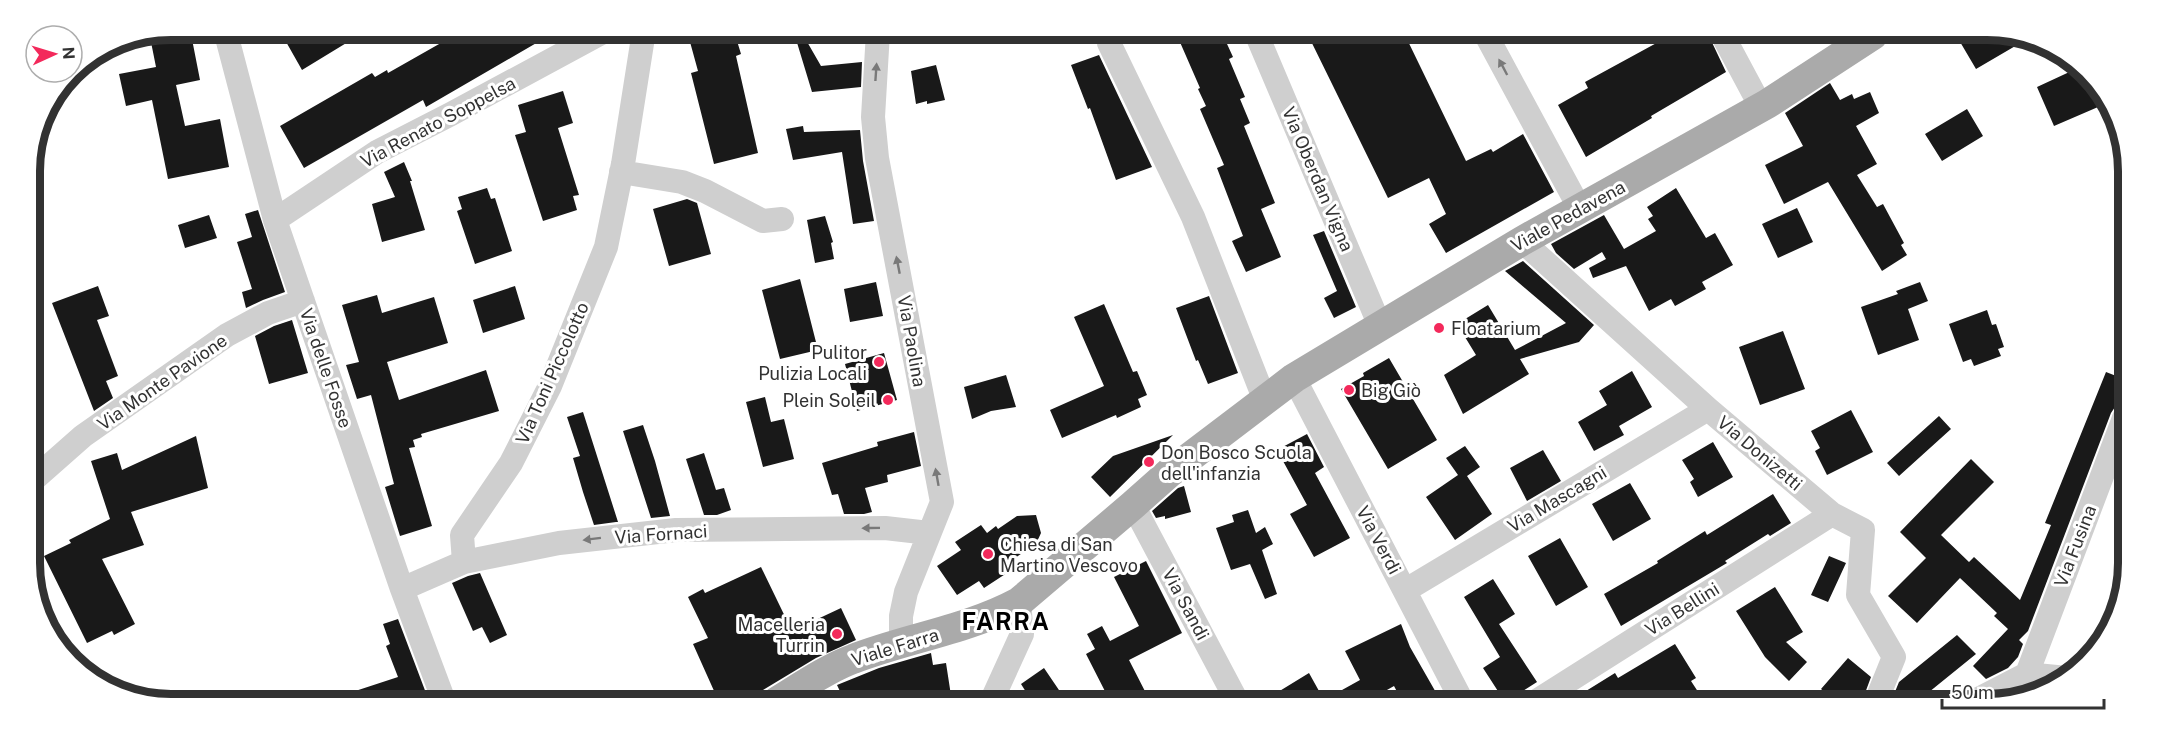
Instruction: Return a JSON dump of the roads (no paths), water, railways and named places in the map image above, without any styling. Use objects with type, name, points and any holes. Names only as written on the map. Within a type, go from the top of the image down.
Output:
[{"type":"main road","name":"Viale Pedavena","points":[[1019,602],[1169,473],[1264,398],[1294,378],[1521,242],[1761,107],[1864,40]]},
{"type":"main road","name":"Viale Farra","points":[[790,694],[851,659],[966,624],[1019,602]]},
{"type":"street","name":"Via Oberdan Vigna","points":[[1259,40],[1380,326]]},
{"type":"street","points":[[1489,40],[1580,209]]},
{"type":"street","points":[[1725,40],[1761,107]]},
{"type":"street","name":"Via delle Fosse","points":[[228,41],[275,220],[402,589],[441,694]]},
{"type":"street","name":"Via Renato Soppelsa","points":[[275,220],[377,152],[587,41]]},
{"type":"street","name":"Via Toni Piccolotto","points":[[464,562],[462,535],[511,463],[554,376],[606,247],[642,41]]},
{"type":"street","name":"Via Paolina","points":[[877,41],[873,117],[877,158],[942,502],[906,592],[901,616],[901,643]]},
{"type":"street","points":[[1109,43],[1193,217],[1264,398]]},
{"type":"street","points":[[621,172],[682,182],[705,191],[763,221],[782,219]]},
{"type":"street","name":"Via Donizetti","points":[[1521,242],[1708,409],[1832,514],[1863,530],[1858,595],[1894,657],[1879,694]]},
{"type":"street","name":"Via Monte Pavione","points":[[40,474],[83,436],[227,336],[268,313],[303,301]]},
{"type":"street","name":"Via Verdi","points":[[1294,378],[1458,694]]},
{"type":"street","name":"Via Mascagni","points":[[1406,590],[1708,409]]},
{"type":"street","name":"Via Fusina","points":[[2027,674],[2118,434]]},
{"type":"street","name":"Via Sandi","points":[[1133,506],[1233,694]]},
{"type":"street","name":"Via Bellini","points":[[1548,694],[1832,514]]},
{"type":"street","name":"Via Fornaci","points":[[402,589],[464,562],[559,543],[676,530],[885,528],[929,533]]},
{"type":"street","points":[[995,694],[1022,634],[1019,602]]},
{"type":"street","points":[[1988,694],[2027,674],[2050,678]]},
{"type":"place","name":"Floatarium","points":[[1439,328]]},
{"type":"place","name":"Pulitor Pulizia Locali","points":[[879,362]]},
{"type":"place","name":"Big Giò","points":[[1349,390]]},
{"type":"place","name":"Plein Soleil","points":[[888,400]]},
{"type":"place","name":"Don Bosco Scuola dell'infanzia","points":[[1149,462]]},
{"type":"place","name":"Chiesa di San Martino Vescovo","points":[[988,554]]},
{"type":"place","name":"Macelleria Turrin","points":[[837,634]]},
{"type":"district","name":"FARRA","points":[[1006,621]]}]
